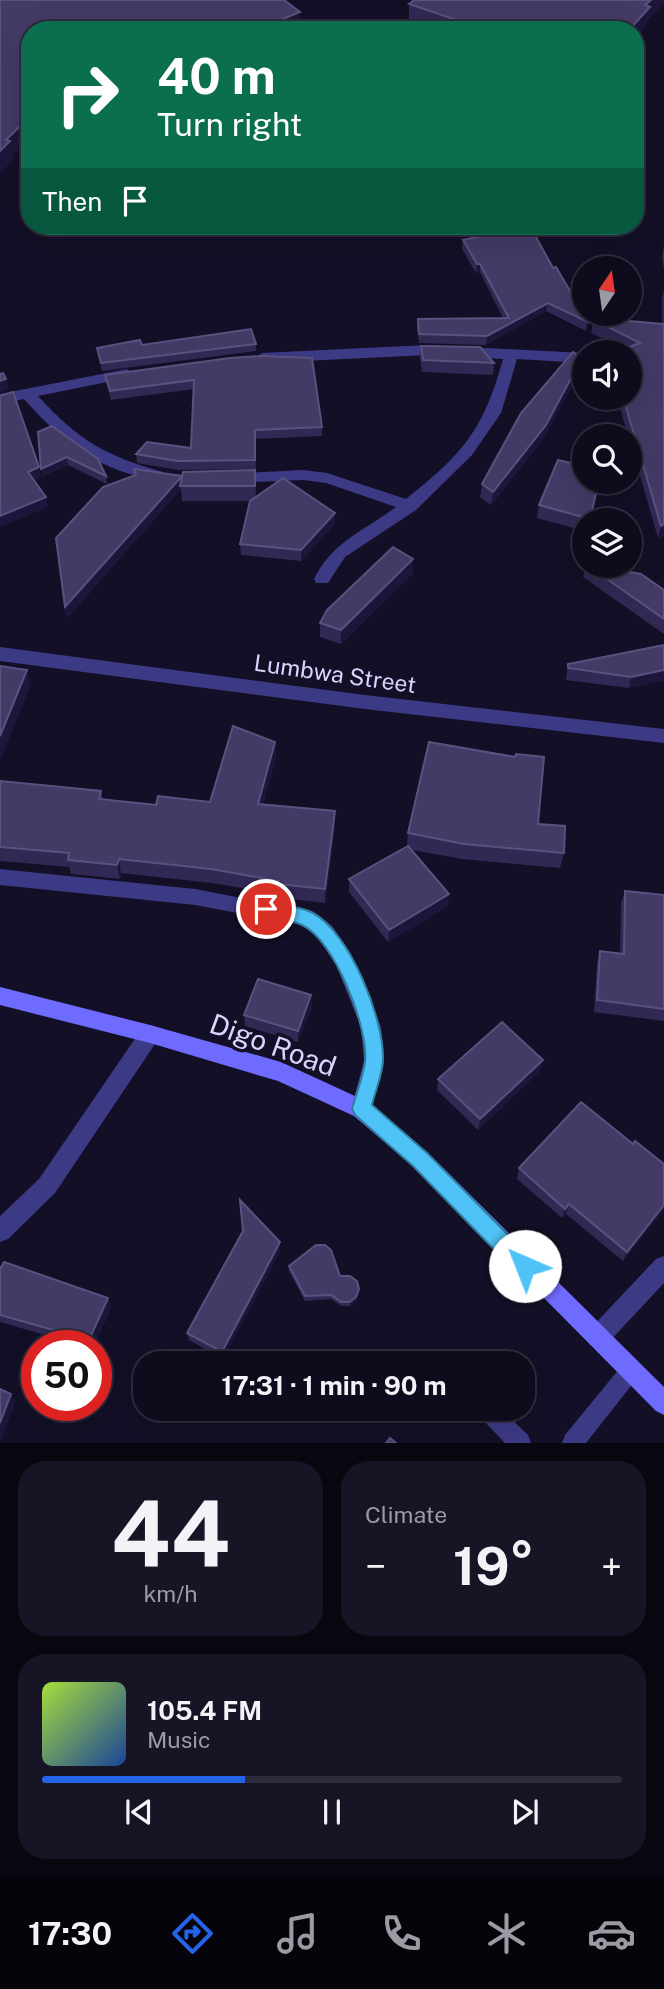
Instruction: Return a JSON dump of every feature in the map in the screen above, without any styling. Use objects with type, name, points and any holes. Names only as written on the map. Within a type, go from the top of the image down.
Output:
[{"type":"main road","name":"Digo Road","points":[[0,996],[150,1034],[281,1072],[361,1109],[420,1160],[664,1403]]},
{"type":"street","points":[[249,359],[428,350],[572,358]]},
{"type":"street","points":[[323,579],[333,557],[341,549],[365,538],[410,506],[466,454],[489,421],[501,393],[510,355]]},
{"type":"street","points":[[0,399],[142,371]]},
{"type":"street","points":[[26,392],[52,422],[86,451],[108,463],[139,472],[176,478]]},
{"type":"street","points":[[209,479],[303,475],[327,478],[410,506]]},
{"type":"street","name":"Lumbwa Street","points":[[0,654],[365,702],[664,736]]},
{"type":"street","points":[[0,877],[195,897],[307,918],[325,932],[344,960],[371,1027],[374,1061],[361,1109]]},
{"type":"street","points":[[0,1231],[47,1186],[150,1034]]},
{"type":"street","points":[[598,1336],[664,1267]]},
{"type":"lane","points":[[573,1443],[631,1370]]},
{"type":"lane","points":[[498,1421],[520,1443]]},
{"type":"building","points":[[0,0],[284,0],[300,12],[278,21],[21,21],[21,125],[6,140],[10,141],[0,151]]},
{"type":"building","points":[[414,0],[651,0],[645,5],[650,7],[637,21],[459,21],[409,4]]},
{"type":"building","points":[[487,235],[535,235],[553,268],[556,267],[572,294],[572,314],[548,303],[487,336],[419,334],[418,319],[509,318],[480,264],[477,264],[463,240]]},
{"type":"building","points":[[642,322],[664,324],[664,524],[661,526],[642,462],[642,424],[631,424],[627,410],[642,410],[642,340],[634,340],[606,326],[642,326]]},
{"type":"building","points":[[251,329],[256,344],[101,363],[97,348],[140,340],[142,345]]},
{"type":"building","points":[[421,346],[480,347],[494,363],[423,360]]},
{"type":"building","points":[[572,353],[572,377],[546,425],[493,492],[482,484],[521,413]]},
{"type":"building","points":[[261,356],[312,358],[322,427],[255,430],[255,460],[177,461],[136,454],[147,442],[191,448],[194,380],[110,391],[105,375]]},
{"type":"building","points":[[3,373],[6,379],[0,381],[0,374]]},
{"type":"building","points":[[13,392],[39,467],[28,472],[46,497],[0,516],[0,396]]},
{"type":"building","points":[[52,426],[98,459],[106,476],[67,457],[41,469],[38,432]]},
{"type":"building","points":[[558,460],[572,463],[572,494],[596,494],[593,508],[572,508],[572,514],[539,505]]},
{"type":"building","points":[[134,469],[182,476],[65,607],[56,538],[103,487],[136,475]]},
{"type":"building","points":[[255,470],[255,486],[180,486],[183,472]]},
{"type":"building","points":[[283,478],[335,513],[301,550],[240,544],[250,501]]},
{"type":"building","points":[[393,547],[413,559],[341,630],[320,623],[327,610]]},
{"type":"building","points":[[642,575],[664,590],[664,619],[606,578],[642,578]]},
{"type":"building","points":[[664,645],[664,670],[631,677],[568,668],[568,664]]},
{"type":"building","points":[[0,666],[27,670],[0,736]]},
{"type":"building","points":[[233,726],[275,742],[258,804],[335,811],[325,889],[279,884],[279,881],[211,869],[119,859],[117,865],[68,860],[69,853],[0,847],[0,781],[101,791],[99,799],[156,805],[158,796],[210,802]]},
{"type":"building","points":[[429,742],[515,757],[516,754],[544,757],[538,824],[565,826],[564,853],[464,844],[408,833]]},
{"type":"building","points":[[408,846],[449,894],[389,930],[349,879]]},
{"type":"building","points":[[625,891],[664,895],[664,1009],[597,1000],[600,951],[624,954]]},
{"type":"building","points":[[258,979],[311,995],[298,1031],[244,1015]]},
{"type":"building","points":[[502,1022],[543,1060],[480,1119],[438,1079]]},
{"type":"building","points":[[581,1102],[633,1144],[635,1141],[664,1164],[664,1205],[627,1252],[569,1204],[565,1209],[519,1168]]},
{"type":"building","points":[[240,1200],[280,1242],[220,1351],[187,1333],[243,1231]]},
{"type":"building","points":[[316,1245],[325,1245],[331,1250],[340,1276],[350,1276],[357,1281],[359,1289],[350,1302],[341,1302],[331,1295],[305,1296],[289,1266]]},
{"type":"building","points":[[4,1262],[108,1298],[94,1330],[53,1330],[0,1315],[0,1269]]},
{"type":"building","points":[[0,1389],[11,1394],[0,1423]]},
{"type":"route","points":[[266,909],[307,918],[325,932],[344,960],[371,1027],[374,1061],[361,1109],[420,1160],[525,1266]]}]
